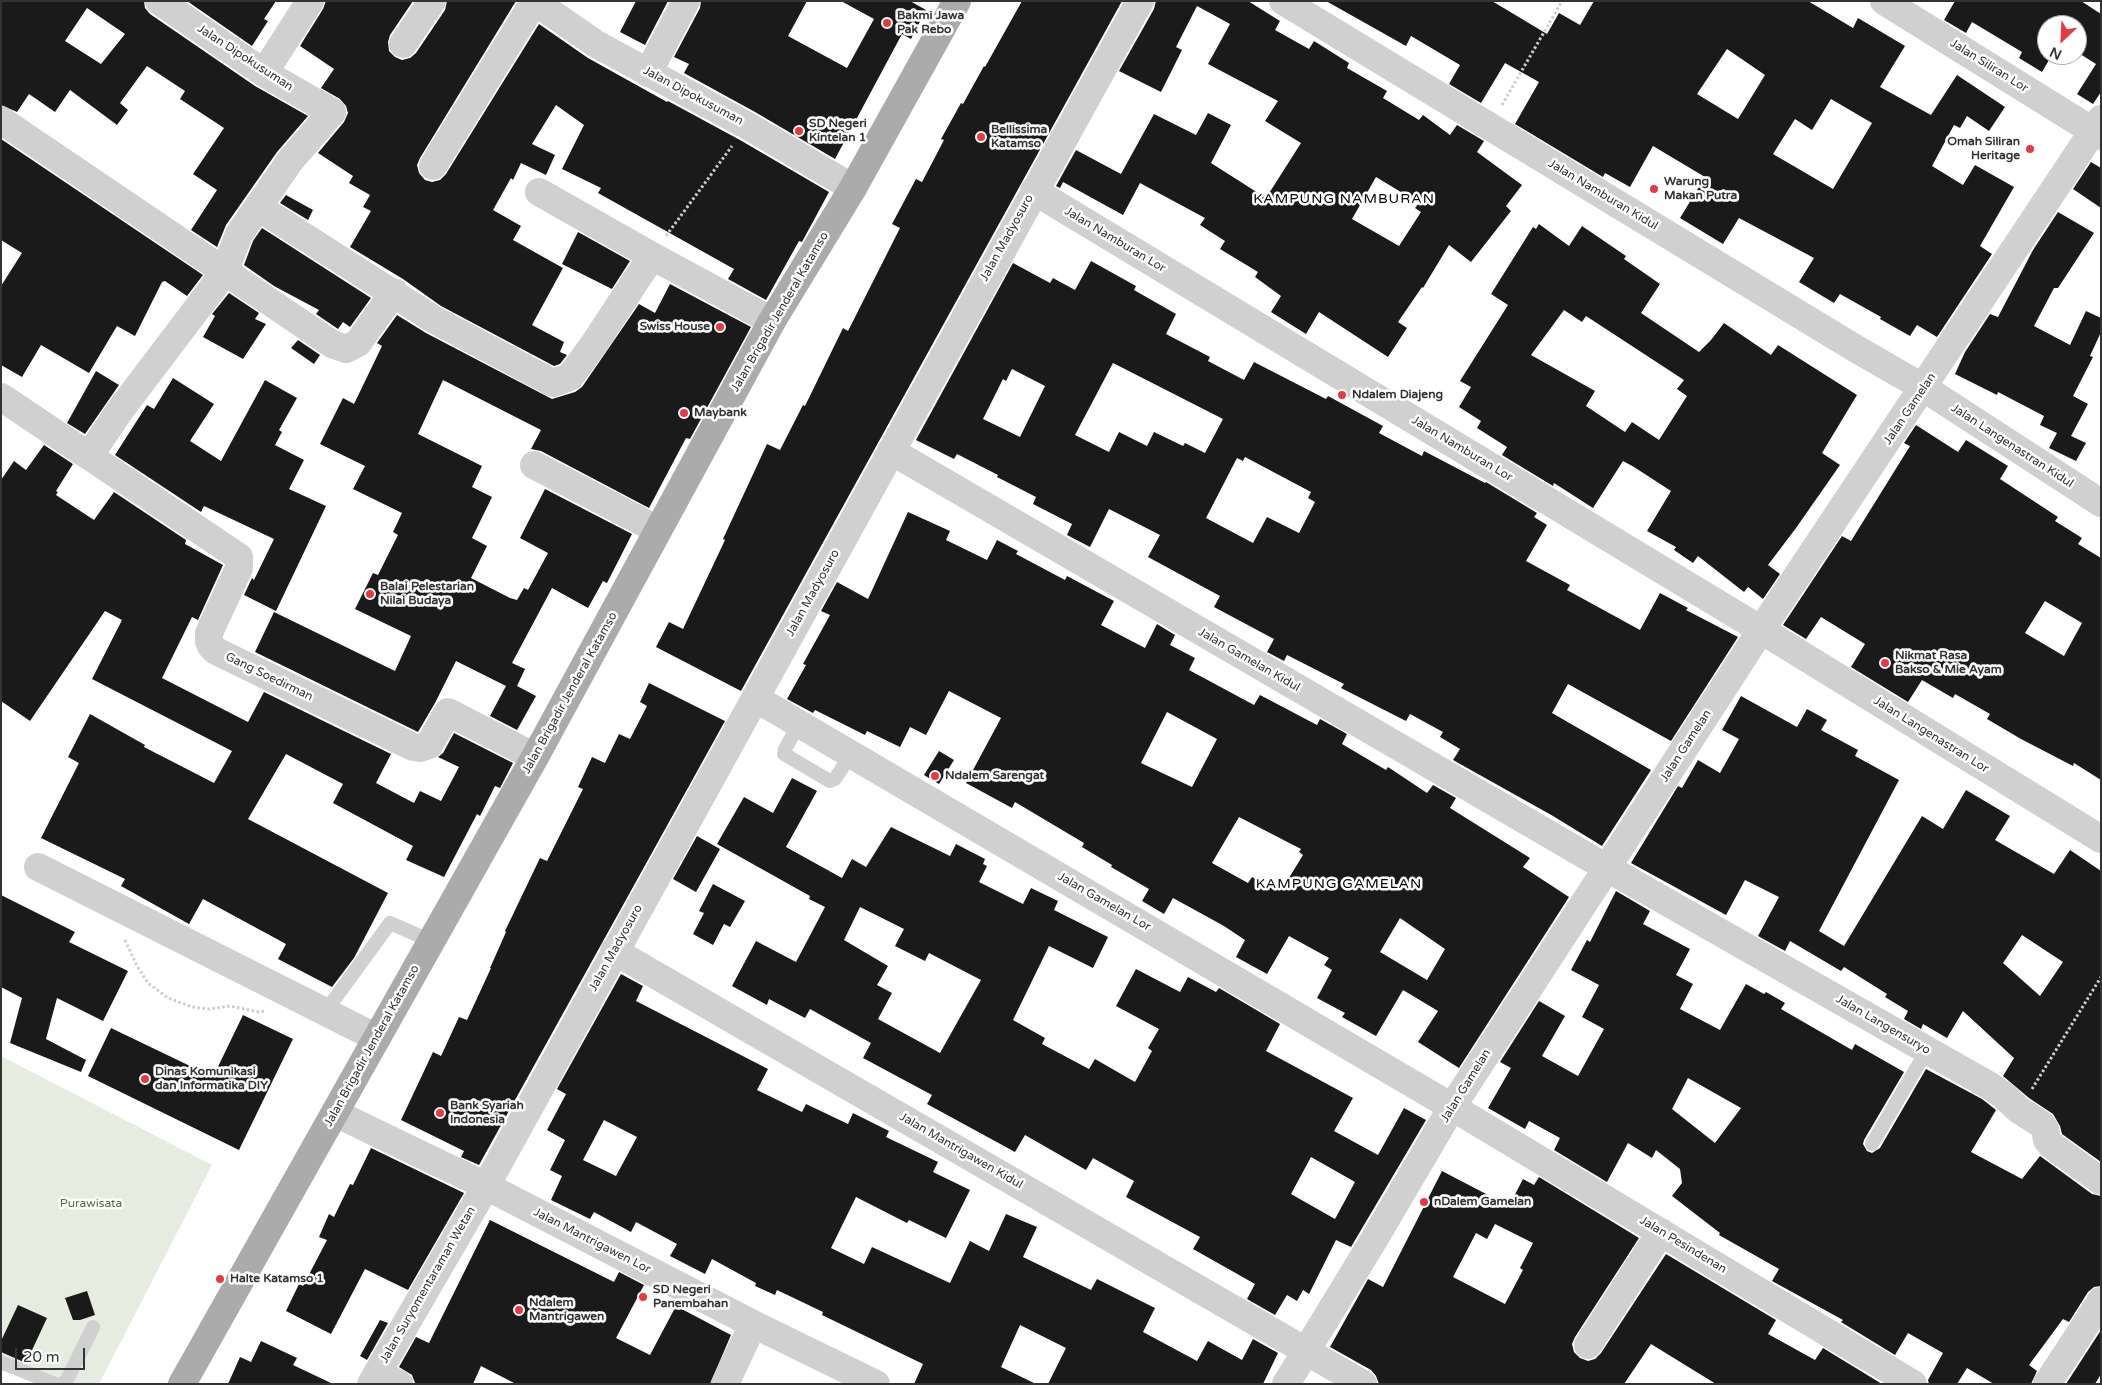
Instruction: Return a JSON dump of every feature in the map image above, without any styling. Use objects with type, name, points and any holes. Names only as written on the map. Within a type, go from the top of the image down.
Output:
[{"type":"main road","name":"Jalan Brigadir Jenderal Katamso","points":[[182,1384],[535,757],[772,321],[853,188],[957,1]]},
{"type":"street","name":"Jalan Dipokusuman","points":[[160,1],[264,73],[332,112],[290,161],[258,207]]},
{"type":"street","points":[[264,73],[310,1]]},
{"type":"street","points":[[403,44],[432,1]]},
{"type":"street","name":"Jalan Dipokusuman","points":[[534,1],[596,44],[748,126],[853,188]]},
{"type":"street","points":[[433,166],[534,1]]},
{"type":"street","points":[[648,73],[686,1]]},
{"type":"street","name":"Jalan Madyosuro","points":[[486,1186],[1140,1]]},
{"type":"street","name":"Jalan Namburan Kidul","points":[[1282,1],[1853,347],[1924,388]]},
{"type":"street","name":"Jalan Siliran Lor","points":[[1884,1],[2098,129]]},
{"type":"street","points":[[1,120],[224,273],[332,344],[346,349],[358,343],[394,292]]},
{"type":"street","name":"Jalan Gamelan","points":[[1286,1384],[1452,1107],[1761,630],[2098,129]]},
{"type":"street","name":"Jalan Namburan Lor","points":[[1034,190],[1761,630]]},
{"type":"street","points":[[539,192],[772,321]]},
{"type":"street","points":[[1,397],[89,456],[121,409],[224,273],[238,234],[258,207],[394,292],[433,319],[553,383],[570,377],[652,256]]},
{"type":"street","name":"Jalan Langenastran Kidul","points":[[1924,388],[2101,504]]},
{"type":"street","name":"Jalan Gamelan Kidul","points":[[891,451],[1607,868]]},
{"type":"street","name":"Gang Soedirman","points":[[89,456],[240,557],[239,568],[210,633],[209,640],[211,646],[216,651],[413,747],[420,748],[428,745],[448,712],[535,757]]},
{"type":"street","points":[[534,465],[658,530]]},
{"type":"street","name":"Jalan Langenastran Lor","points":[[1761,630],[2101,839]]},
{"type":"street","name":"Jalan Gamelan Lor","points":[[755,698],[1452,1107]]},
{"type":"street","points":[[38,867],[377,1038]]},
{"type":"street","name":"Jalan Langensuryo","points":[[1607,868],[1990,1086],[2004,1095],[2019,1110],[2041,1124],[2045,1129],[2047,1140],[2052,1145],[2101,1181]]},
{"type":"street","name":"Jalan Mantrigawen Kidul","points":[[614,951],[1363,1384]]},
{"type":"street","name":"Jalan Pesindenan","points":[[1452,1107],[1913,1384]]},
{"type":"street","name":"Jalan Mantrigawen Lor","points":[[334,1113],[486,1186],[753,1324],[876,1384]]},
{"type":"street","name":"Jalan Suryomentaraman Wetan","points":[[382,1380],[486,1186]]},
{"type":"street","points":[[1588,1345],[1661,1232]]},
{"type":"street","points":[[2046,1384],[2101,1301]]},
{"type":"street","points":[[725,1384],[753,1324]]},
{"type":"lane","points":[[325,1012],[390,923],[431,942]]},
{"type":"lane","points":[[1872,1144],[1926,1050]]},
{"type":"lane","points":[[62,1384],[66,1380],[93,1326]]},
{"type":"lane","points":[[1,1362],[55,1384]]},
{"type":"path","points":[[1489,127],[1562,1]]},
{"type":"path","points":[[652,256],[748,126]]},
{"type":"path","points":[[128,912],[122,925],[130,951],[148,983],[168,998],[192,1007],[208,1009],[230,1006],[260,1012],[272,1011],[279,1006],[284,992]]},
{"type":"path","points":[[2019,1110],[2101,976]]},
{"type":"green space","name":"Purawisata","points":[[1,1056],[212,1165],[99,1384],[40,1384],[1,1364]]},
{"type":"building","points":[[1,1],[144,1],[145,8],[150,14],[255,86],[308,116],[277,152],[226,225],[217,247],[191,230],[217,190],[193,174],[224,128],[180,99],[185,91],[147,66],[120,103],[128,110],[117,125],[70,90],[55,112],[29,94],[17,112],[1,105]],"holes":[[[87,8],[125,34],[101,64],[65,41]]]},
{"type":"building","points":[[187,1],[276,1],[264,19],[268,21],[252,46]]},
{"type":"building","points":[[326,1],[413,1],[390,35],[388,42],[389,51],[395,57],[402,60],[410,58],[416,53],[445,10],[447,1],[516,1],[420,158],[417,165],[419,173],[425,180],[432,182],[440,180],[446,174],[539,24],[588,58],[740,140],[829,192],[802,242],[799,241],[766,300],[728,279],[734,269],[598,193],[601,188],[562,169],[584,125],[556,105],[532,144],[555,155],[546,175],[521,163],[513,180],[511,178],[493,210],[521,226],[513,240],[563,268],[532,325],[564,342],[560,352],[567,355],[560,364],[554,366],[441,306],[403,279],[350,247],[371,211],[363,207],[370,195],[349,183],[353,176],[318,153],[344,122],[348,113],[346,106],[340,99],[321,88],[334,69],[300,46]]},
{"type":"building","points":[[636,1],[668,1],[645,45],[620,32]]},
{"type":"building","name":"SD Negeri Kintelan 1","points":[[701,1],[807,1],[788,36],[847,68],[874,19],[841,1],[910,1],[926,10],[911,39],[902,34],[835,159],[684,73],[689,64],[674,57],[700,8]]},
{"type":"building","points":[[1022,1],[1122,1],[741,691],[656,647],[669,622],[683,629],[767,444],[780,450],[803,405],[805,406],[843,328],[848,331],[900,228],[892,224],[916,179],[922,182],[944,140],[941,139]]},
{"type":"building","points":[[1156,1],[1248,1],[1280,21],[1275,30],[1309,49],[1314,41],[1349,63],[1347,68],[1387,91],[1383,98],[1419,120],[1423,115],[1450,135],[1457,125],[1484,141],[1477,152],[1522,185],[1506,206],[1511,211],[1471,262],[1449,245],[1423,288],[1398,322],[1407,328],[1388,357],[1319,312],[1306,334],[1271,312],[1281,296],[1255,277],[1258,272],[1220,249],[1225,241],[1200,225],[1205,218],[1140,183],[1123,215],[1063,182],[1060,188],[1056,186],[1076,150],[1121,174],[1154,114],[1196,135],[1208,113],[1231,125],[1211,163],[1266,198],[1301,143],[1265,121],[1278,101],[1208,64],[1230,24],[1197,6],[1176,47],[1182,50],[1161,92],[1119,71],[1154,9]],"holes":[[[1376,177],[1419,203],[1415,208],[1421,212],[1399,246],[1352,219]]]},
{"type":"building","points":[[1326,1],[1492,1],[1547,34],[1559,13],[1580,25],[1594,1],[1808,1],[1853,28],[1858,18],[1905,46],[1880,87],[1931,115],[1957,75],[2005,107],[1989,131],[1967,116],[1960,128],[1954,125],[1932,166],[1963,185],[1975,165],[2014,187],[1980,246],[1992,254],[1937,337],[1917,325],[1910,336],[1840,294],[1834,303],[1799,282],[1814,258],[1739,218],[1723,244],[1680,218],[1705,177],[1653,146],[1630,187],[1605,173],[1603,177],[1515,124],[1539,82],[1505,63],[1481,103],[1449,84],[1460,65],[1411,36],[1406,46]],"holes":[[[1727,49],[1765,75],[1738,119],[1697,94]],[[1831,99],[1872,123],[1833,189],[1773,154],[1795,119],[1812,130]]]},
{"type":"building","points":[[1955,1],[2081,1],[2101,14],[2101,92],[2093,104],[2077,94],[2096,64],[2087,58],[2087,15],[2037,15],[2037,65],[2046,65],[2042,72],[2019,58],[2022,52],[1972,22],[1966,33],[1944,20]]},
{"type":"building","points":[[1,139],[203,275],[187,296],[165,281],[162,282],[135,336],[117,326],[89,373],[41,345],[22,377],[1,365],[1,286],[22,253],[1,240]]},
{"type":"building","points":[[2091,162],[2101,168],[2101,208],[2073,189]]},
{"type":"building","points":[[286,195],[313,210],[308,220],[280,203]]},
{"type":"building","points":[[2058,212],[2094,233],[2058,288],[2054,288],[2034,326],[2070,345],[2086,311],[2101,318],[2101,332],[2090,356],[2093,357],[2073,396],[2088,404],[2071,436],[2086,443],[2076,461],[2049,448],[2057,433],[2040,425],[2044,416],[1998,392],[1997,395],[1955,374],[1965,352],[1990,314],[1998,317],[2033,250]]},
{"type":"building","points":[[1539,224],[1569,246],[1582,226],[1626,256],[1624,259],[1660,284],[1641,313],[1699,352],[1724,323],[1771,355],[1778,345],[1857,395],[1822,453],[1840,465],[1768,565],[1780,574],[1763,599],[1748,587],[1744,592],[1698,556],[1693,563],[1674,550],[1676,547],[1647,531],[1671,491],[1634,467],[1623,461],[1593,508],[1554,483],[1553,486],[1502,455],[1507,447],[1477,428],[1481,421],[1459,407],[1471,387],[1460,381],[1508,305],[1491,294],[1533,227],[1536,229]],"holes":[[[1564,310],[1582,322],[1586,316],[1684,380],[1677,389],[1687,396],[1659,440],[1632,422],[1625,432],[1586,406],[1595,391],[1531,355]]]},
{"type":"building","points":[[262,228],[371,298],[350,327],[343,322],[338,329],[316,314],[319,310],[274,286],[244,265],[253,241]]},
{"type":"building","points":[[578,232],[630,261],[612,289],[562,264]]},
{"type":"building","points":[[1091,261],[1136,286],[1134,290],[1176,314],[1166,334],[1210,357],[1208,361],[1244,380],[1254,362],[1326,399],[1328,396],[1383,426],[1379,433],[1422,456],[1424,451],[1486,482],[1537,513],[1534,517],[1547,525],[1526,561],[1570,585],[1567,590],[1640,630],[1660,593],[1688,608],[1686,610],[1738,637],[1671,741],[1568,684],[1552,713],[1651,770],[1602,846],[1453,760],[1460,749],[1440,737],[1443,732],[1410,714],[1406,721],[1341,688],[1344,684],[1287,655],[1284,661],[1267,652],[1274,639],[1214,607],[1220,596],[1148,557],[1160,535],[1109,509],[1090,547],[1067,535],[1072,524],[1033,504],[1036,497],[957,454],[954,459],[916,440],[1013,263],[1050,283],[1053,278],[1075,290]],"holes":[[[1113,363],[1223,419],[1205,453],[1185,443],[1183,446],[1154,432],[1147,446],[1119,432],[1109,452],[1075,435]],[[1012,369],[1045,386],[1020,437],[983,419],[1003,379],[1006,381]],[[1245,457],[1311,492],[1308,498],[1315,502],[1299,533],[1267,517],[1253,543],[1206,518],[1237,458],[1243,461]]]},
{"type":"building","points":[[670,284],[751,327],[690,439],[686,438],[649,508],[541,451],[531,449],[541,430],[443,380],[418,434],[482,466],[472,487],[492,497],[472,538],[487,546],[471,578],[510,598],[517,600],[524,588],[528,590],[548,553],[520,538],[545,489],[632,534],[607,583],[603,581],[588,608],[552,588],[512,663],[525,669],[517,686],[536,696],[517,730],[490,716],[506,686],[456,661],[418,732],[255,652],[274,612],[395,671],[411,636],[355,609],[373,573],[378,575],[398,535],[393,532],[402,513],[353,489],[365,466],[320,444],[343,398],[354,404],[382,346],[377,343],[397,315],[426,333],[552,399],[575,392],[582,387],[639,304],[655,313]]},
{"type":"building","points":[[229,293],[259,313],[255,319],[266,324],[243,359],[203,337],[215,316],[212,314]]},
{"type":"building","points":[[298,340],[320,355],[314,364],[291,348]]},
{"type":"building","points":[[96,371],[119,385],[85,434],[67,423]]},
{"type":"building","points":[[173,378],[214,404],[190,441],[221,461],[265,380],[297,398],[279,430],[282,432],[275,445],[304,460],[289,489],[326,506],[276,611],[244,595],[252,578],[254,580],[274,539],[204,506],[201,512],[115,455],[147,405],[154,409]]},
{"type":"building","points":[[1916,425],[1958,452],[1966,440],[2008,466],[2000,479],[2058,517],[2055,521],[2082,538],[2078,544],[2101,558],[2101,780],[2074,763],[2073,766],[1987,719],[1990,714],[1955,694],[1953,698],[1922,680],[1908,702],[1851,667],[1865,644],[1821,617],[1806,639],[1783,625],[1842,536],[1851,541],[1910,446],[1904,443]],"holes":[[[2045,601],[2082,623],[2064,656],[2025,633]]]},
{"type":"building","points":[[44,445],[73,464],[56,491],[58,492],[56,495],[94,520],[114,492],[186,540],[185,544],[223,565],[198,620],[192,617],[162,678],[248,722],[264,692],[391,754],[376,783],[414,803],[420,791],[441,801],[459,767],[438,757],[443,753],[454,733],[513,763],[500,788],[495,786],[480,816],[477,814],[444,877],[406,860],[413,846],[333,803],[343,784],[286,754],[248,819],[388,893],[354,958],[332,987],[278,959],[286,944],[203,899],[189,924],[121,886],[125,879],[41,838],[79,763],[68,757],[90,714],[145,745],[144,747],[214,783],[232,751],[92,679],[122,620],[105,611],[30,721],[1,701],[1,480],[14,461],[26,470]]},
{"type":"building","points":[[908,512],[950,531],[946,540],[987,560],[997,540],[1018,551],[1016,554],[1065,580],[1067,576],[1114,601],[1101,625],[1145,648],[1157,624],[1175,635],[1170,645],[1195,658],[1189,670],[1254,705],[1260,695],[1317,725],[1320,719],[1347,734],[1342,744],[1386,770],[1388,767],[1427,793],[1433,785],[1456,798],[1450,808],[1530,858],[1523,867],[1569,897],[1459,1068],[1418,1042],[1438,1011],[1403,990],[1376,1036],[1342,1017],[1345,1013],[1317,998],[1332,970],[1324,965],[1329,958],[1289,936],[1267,974],[1236,957],[1245,940],[1224,926],[1173,898],[1164,914],[1142,901],[1149,889],[1111,867],[1112,865],[1082,847],[1084,843],[1015,802],[1012,808],[966,783],[1001,718],[949,691],[926,735],[910,727],[900,747],[867,731],[865,735],[815,710],[813,713],[787,699],[806,665],[803,664],[830,615],[821,611],[837,582],[868,599]],"holes":[[[1167,712],[1217,739],[1192,787],[1141,763]],[[1239,817],[1301,849],[1299,852],[1303,855],[1284,886],[1280,884],[1276,891],[1252,877],[1248,883],[1212,863]],[[1400,918],[1445,949],[1427,980],[1380,952]]]},
{"type":"building","points":[[649,683],[725,721],[479,1165],[461,1157],[464,1151],[401,1120],[433,1052],[441,1056],[459,1017],[467,1020],[491,968],[505,931],[540,858],[547,861],[583,789],[578,787],[592,757],[605,763],[619,734],[630,739],[647,706],[640,702]]},
{"type":"building","points":[[1741,696],[1797,727],[1807,709],[1827,720],[1821,730],[1858,750],[1855,756],[1899,780],[1819,931],[1844,946],[1922,816],[1943,829],[1966,790],[2010,816],[1995,840],[2054,874],[2070,850],[2101,871],[2101,1162],[2062,1134],[2053,1114],[2029,1098],[2003,1076],[2014,1058],[1963,1011],[1947,1038],[1923,1024],[1921,1029],[1904,1019],[1908,1011],[1885,997],[1887,994],[1844,967],[1841,971],[1790,941],[1785,951],[1758,936],[1779,897],[1745,880],[1726,915],[1631,863],[1678,786],[1682,788],[1698,760],[1720,773],[1739,739],[1722,730]],"holes":[[[2022,935],[2063,962],[2040,996],[2003,963]]]},
{"type":"building","points":[[939,751],[954,760],[939,784],[924,775]]},
{"type":"building","points":[[792,778],[817,791],[786,847],[842,878],[852,859],[866,867],[891,827],[950,856],[956,844],[985,859],[983,864],[987,866],[979,882],[1023,904],[1031,888],[1058,901],[1054,910],[1108,937],[1093,968],[1049,946],[1013,1020],[1045,1038],[1042,1044],[1089,1069],[1095,1059],[1135,1082],[1152,1051],[1148,1048],[1159,1029],[1116,1006],[1136,969],[1180,992],[1188,977],[1216,992],[1219,988],[1280,1024],[1266,1051],[1353,1098],[1334,1131],[1378,1155],[1404,1108],[1426,1120],[1351,1247],[1336,1240],[1309,1294],[1303,1290],[1297,1301],[1287,1295],[1275,1315],[1247,1299],[1255,1284],[1193,1249],[1200,1237],[1126,1197],[1134,1181],[1093,1158],[1086,1170],[1025,1135],[1015,1152],[927,1104],[932,1095],[863,1058],[871,1043],[810,1009],[805,1018],[769,999],[767,1005],[732,986],[756,941],[796,962],[825,907],[809,899],[810,896],[717,844],[744,797],[773,813]],"holes":[[[860,907],[904,929],[895,946],[925,961],[929,953],[981,980],[940,1053],[878,1019],[892,993],[877,985],[888,966],[844,940]],[[1311,1157],[1355,1182],[1335,1219],[1291,1194]]]},
{"type":"building","points":[[697,836],[720,849],[696,892],[673,879]]},
{"type":"building","points":[[713,884],[745,901],[730,927],[724,924],[713,945],[693,934],[704,913],[699,911]]},
{"type":"building","points":[[1616,891],[1650,911],[1643,924],[1690,949],[1676,975],[1693,984],[1680,1009],[1720,1030],[1746,984],[1764,994],[1766,992],[1785,1003],[1781,1009],[1852,1050],[1855,1044],[1904,1072],[1864,1140],[1863,1144],[1867,1151],[1872,1153],[1880,1148],[1926,1069],[1982,1099],[1996,1110],[1971,1152],[2022,1179],[2040,1156],[2092,1194],[2101,1196],[2101,1286],[2094,1287],[2088,1292],[2069,1322],[2063,1319],[2029,1365],[2037,1371],[2031,1384],[1994,1384],[1967,1368],[1957,1384],[1929,1384],[1928,1380],[1943,1353],[1908,1333],[1895,1355],[1841,1322],[1843,1320],[1772,1281],[1779,1269],[1719,1235],[1720,1233],[1672,1196],[1682,1183],[1680,1169],[1656,1150],[1652,1158],[1628,1143],[1607,1182],[1554,1150],[1560,1138],[1529,1121],[1525,1129],[1488,1108],[1511,1068],[1500,1062],[1539,1001],[1565,1016],[1542,1056],[1578,1076],[1604,1029],[1582,1017],[1599,985],[1571,970],[1587,940],[1590,942]],"holes":[[[1688,1078],[1741,1108],[1715,1143],[1672,1109]]]},
{"type":"building","points":[[1,895],[75,932],[69,942],[128,971],[103,1021],[57,998],[46,1039],[86,1060],[81,1072],[10,1043],[22,998],[1,987]]},
{"type":"building","points":[[621,974],[643,986],[636,1001],[768,1069],[757,1090],[802,1112],[806,1104],[848,1124],[853,1113],[889,1131],[886,1137],[938,1162],[933,1172],[970,1190],[946,1238],[909,1220],[907,1223],[856,1197],[831,1248],[864,1264],[872,1247],[950,1283],[970,1241],[989,1251],[1006,1214],[1037,1227],[1023,1257],[1091,1290],[1097,1279],[1155,1308],[1143,1332],[1197,1361],[1208,1341],[1242,1360],[1253,1339],[1278,1353],[1263,1384],[1048,1384],[1066,1348],[1020,1325],[1001,1367],[1036,1384],[914,1384],[923,1364],[822,1315],[823,1312],[777,1290],[775,1295],[755,1286],[756,1283],[712,1259],[705,1274],[670,1256],[677,1244],[636,1222],[631,1232],[594,1212],[590,1219],[551,1200],[562,1176],[550,1170],[565,1140],[547,1130],[566,1094],[557,1089]],"holes":[[[604,1120],[637,1137],[616,1176],[583,1160]]]},
{"type":"building","name":"Dinas Komunikasi dan Informatika DIY","points":[[243,1015],[293,1039],[239,1150],[88,1076],[111,1028],[213,1077]]},
{"type":"building","points":[[371,1148],[464,1193],[408,1290],[365,1269],[331,1334],[286,1311],[299,1284],[303,1286],[327,1240],[319,1237],[329,1214],[334,1217],[350,1184],[353,1185]]},
{"type":"building","points":[[1442,1171],[1509,1206],[1523,1179],[1534,1185],[1539,1177],[1639,1238],[1575,1337],[1572,1344],[1574,1352],[1580,1358],[1588,1361],[1595,1359],[1601,1353],[1666,1254],[1776,1320],[1768,1334],[1815,1360],[1823,1348],[1882,1384],[1716,1384],[1651,1344],[1624,1384],[1379,1384],[1371,1370],[1330,1347],[1368,1279],[1383,1287]],"holes":[[[1495,1224],[1533,1243],[1520,1268],[1523,1270],[1505,1304],[1453,1277],[1476,1233],[1487,1239]]]},
{"type":"building","points":[[490,1220],[614,1282],[619,1272],[644,1285],[616,1338],[650,1355],[676,1306],[731,1335],[710,1384],[516,1384],[481,1366],[473,1384],[415,1383],[412,1375],[399,1367],[416,1337],[429,1343]]},
{"type":"building","points":[[87,1291],[95,1315],[80,1320],[73,1320],[65,1298]]},
{"type":"building","points":[[18,1305],[47,1318],[26,1363],[1,1352],[1,1341]]},
{"type":"building","points":[[380,1320],[388,1323],[367,1360],[360,1356]]},
{"type":"building","points":[[2101,1330],[2101,1374],[2095,1384],[2066,1384]]},
{"type":"building","points":[[261,1341],[297,1358],[293,1365],[333,1384],[228,1384],[240,1357],[251,1362]]},
{"type":"place","name":"Bakmi Jawa Pak Rebo","points":[[887,23]]},
{"type":"place","name":"SD Negeri Kintelan 1","points":[[799,131]]},
{"type":"place","name":"Bellissima Katamso","points":[[981,137]]},
{"type":"place","name":"Omah Siliran Heritage","points":[[2030,149]]},
{"type":"place","name":"Warung Makan Putra","points":[[1654,189]]},
{"type":"place","name":"Swiss House","points":[[720,327]]},
{"type":"place","name":"Ndalem Diajeng","points":[[1342,395]]},
{"type":"place","name":"Maybank","points":[[684,413]]},
{"type":"place","name":"Balai Pelestarian Nilai Budaya","points":[[370,594]]},
{"type":"place","name":"Nikmat Rasa Bakso & Mie Ayam","points":[[1885,663]]},
{"type":"place","name":"Ndalem Sarengat","points":[[935,776]]},
{"type":"place","name":"Dinas Komunikasi dan Informatika DIY","points":[[145,1079]]},
{"type":"place","name":"Bank Syariah Indonesia","points":[[440,1113]]},
{"type":"place","name":"nDalem Gamelan","points":[[1424,1202]]},
{"type":"place","name":"Halte Katamso 1","points":[[220,1279]]},
{"type":"place","name":"SD Negeri Panembahan","points":[[643,1297]]},
{"type":"place","name":"Ndalem Mantrigawen","points":[[519,1310]]},
{"type":"district","name":"KAMPUNG NAMBURAN","points":[[1344,199]]},
{"type":"district","name":"KAMPUNG GAMELAN","points":[[1339,884]]}]
